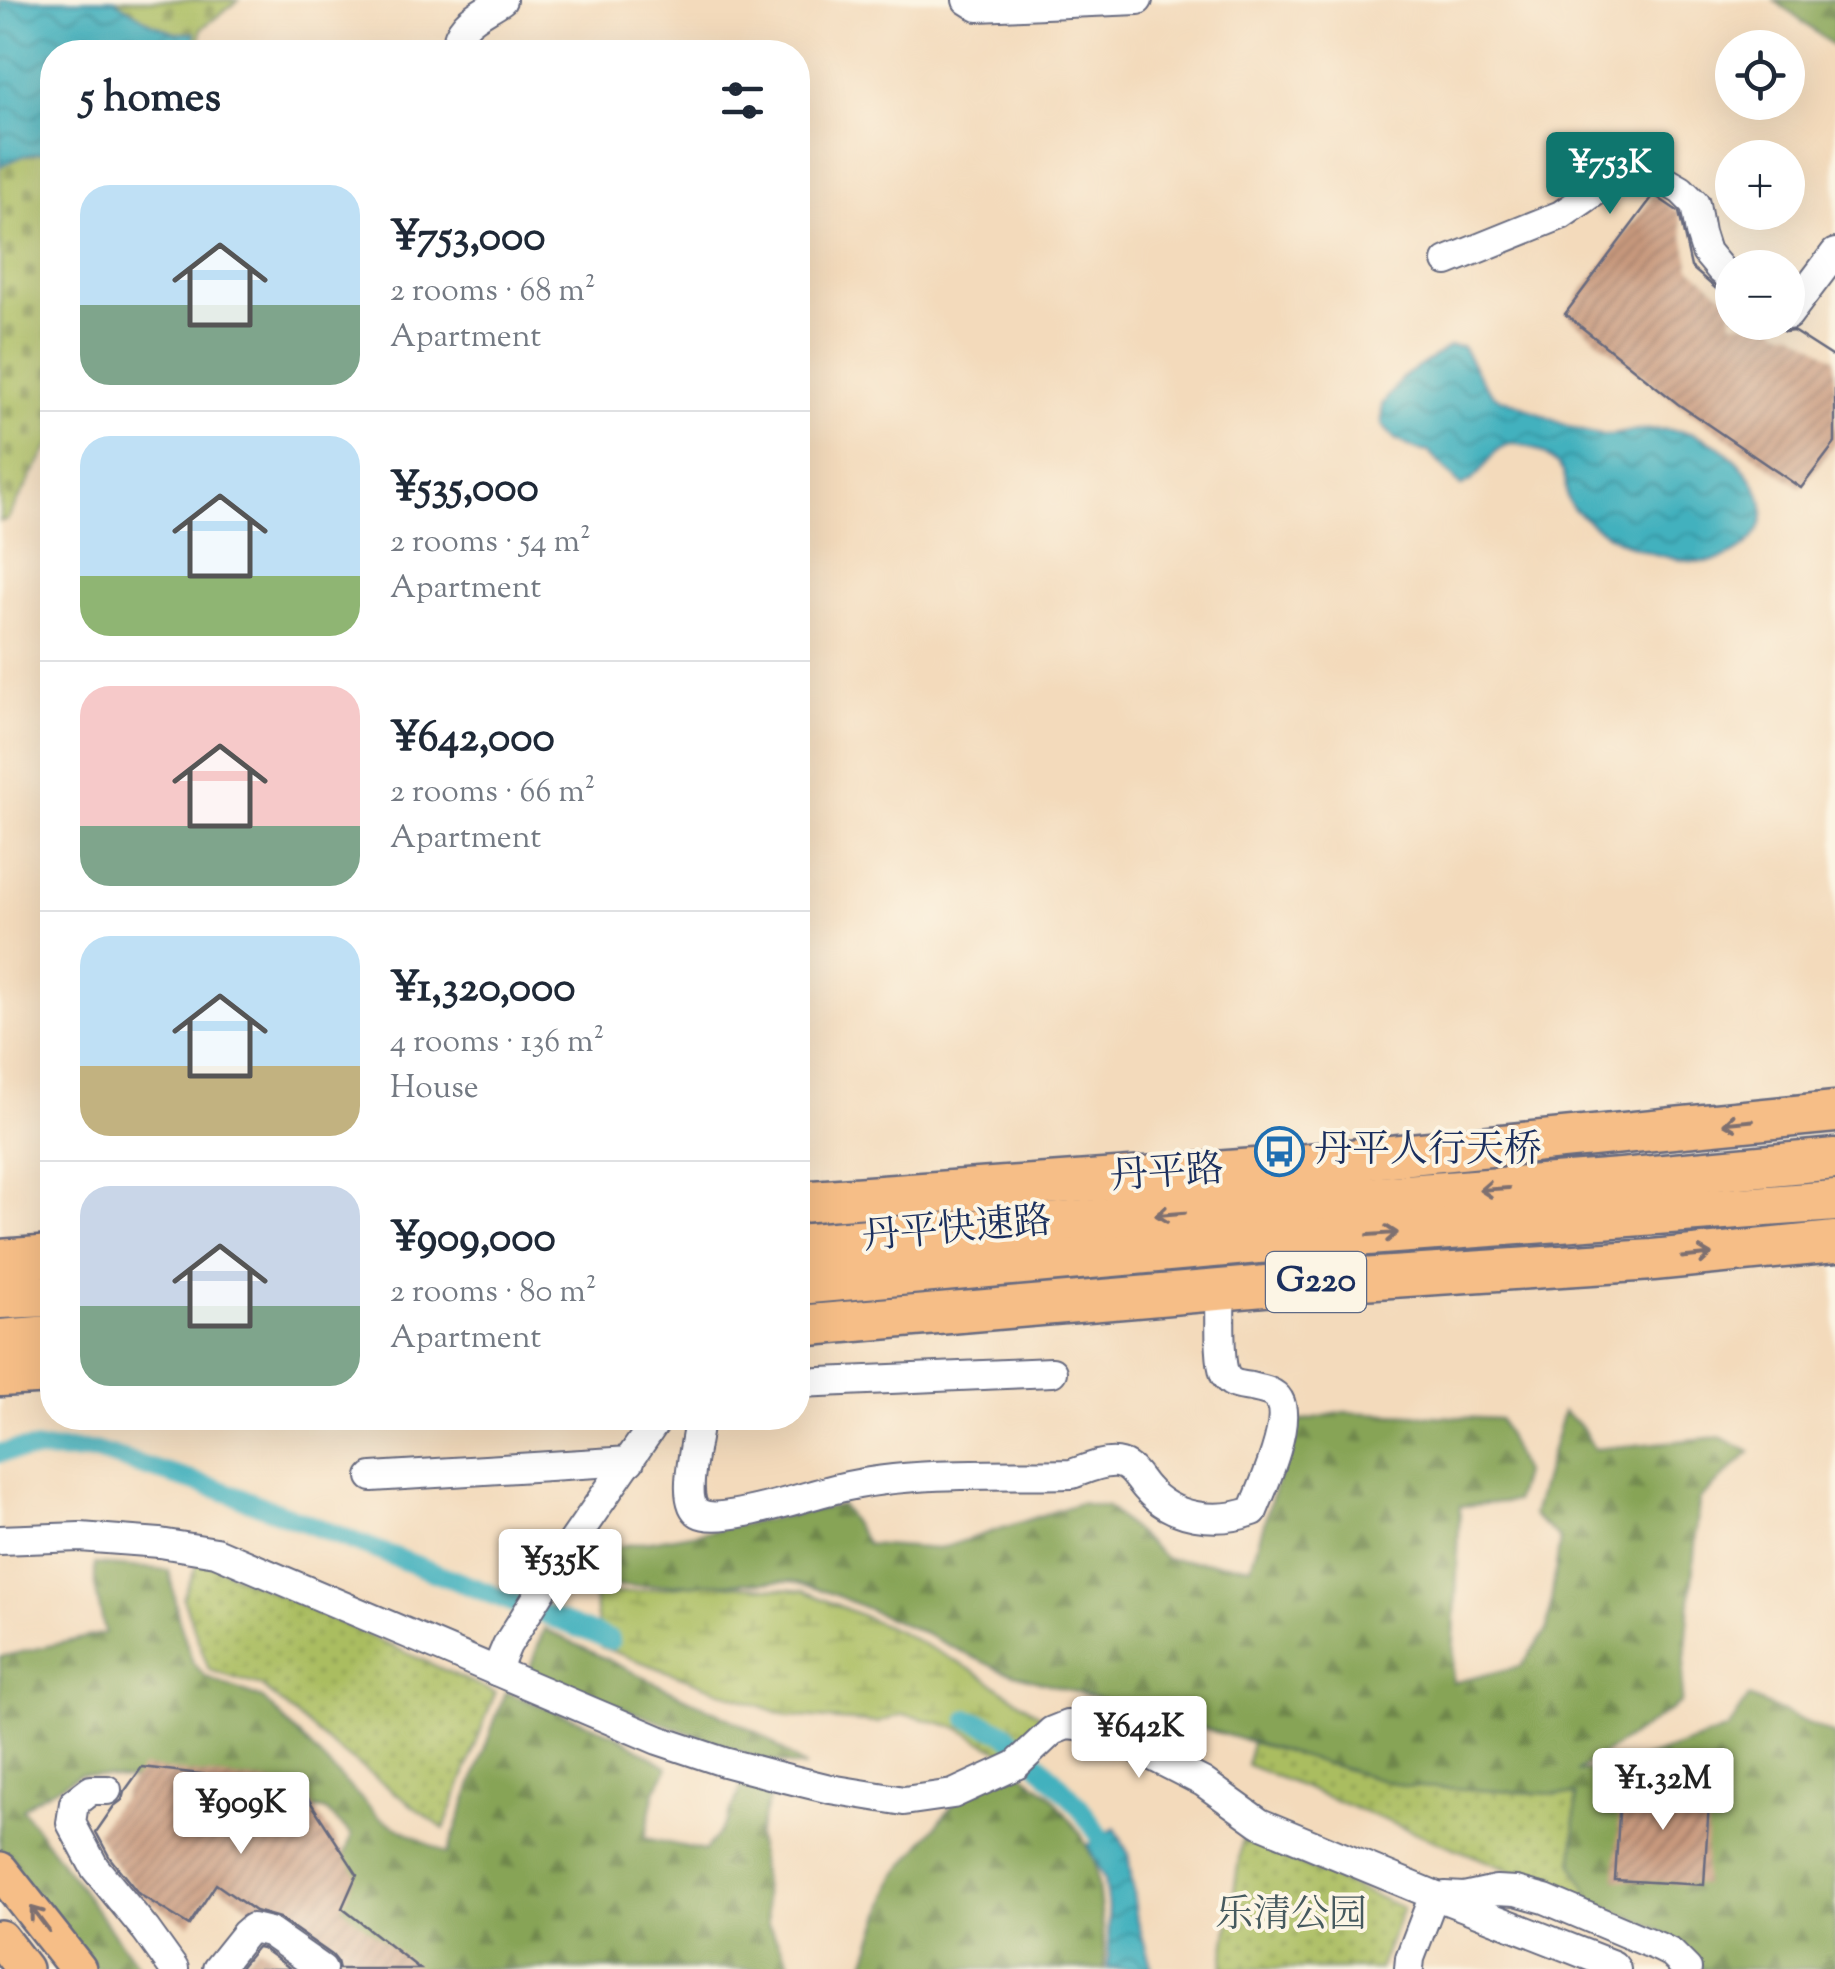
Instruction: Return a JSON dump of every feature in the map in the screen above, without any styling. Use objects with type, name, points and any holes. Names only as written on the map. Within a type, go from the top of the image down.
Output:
[{"type":"highway","name":"丹平路","points":[[810,1201],[1269,1168],[1835,1112]]},
{"type":"highway","points":[[1415,1154],[1795,1163]]},
{"type":"highway","name":"丹平快速路","points":[[810,1244],[1621,1180],[1835,1159]]},
{"type":"highway","points":[[810,1230],[1269,1168]]},
{"type":"highway","points":[[1432,1274],[1818,1202]]},
{"type":"highway","name":"丹平快速路","points":[[810,1286],[1239,1245],[1818,1202]]},
{"type":"highway","name":"G220","points":[[810,1325],[1300,1283],[1653,1260],[1835,1242]]},
{"type":"highway","points":[[0,1260],[40,1257]]},
{"type":"highway","points":[[810,1287],[1300,1283]]},
{"type":"highway","points":[[0,1298],[40,1296]]},
{"type":"highway","points":[[0,1340],[40,1337]]},
{"type":"highway","points":[[0,1376],[40,1374]]},
{"type":"main road","points":[[0,1870],[78,1969]]},
{"type":"main road","points":[[0,1938],[24,1969]]},
{"type":"street","points":[[457,40],[465,24],[502,0]]},
{"type":"street","points":[[967,0],[978,7],[1138,0]]},
{"type":"street","points":[[1447,261],[1561,215],[1634,171],[1648,171],[1681,190],[1694,204],[1706,252],[1715,263]]},
{"type":"street","points":[[1805,293],[1835,253]]},
{"type":"street","points":[[697,1430],[688,1490],[698,1513],[714,1516],[886,1479],[1072,1474],[1116,1463],[1130,1468],[1156,1498],[1174,1511],[1201,1517],[1237,1517],[1254,1511],[1282,1421],[1280,1401],[1273,1393],[1227,1379],[1223,1367],[1220,1290]]},
{"type":"street","points":[[810,1382],[1052,1372]]},
{"type":"street","points":[[501,1658],[565,1553],[650,1430]]},
{"type":"street","points":[[372,1477],[630,1461]]},
{"type":"street","points":[[0,1540],[80,1536],[216,1552],[501,1658],[658,1740],[724,1762],[830,1788],[904,1800],[953,1794],[1016,1765],[1052,1731],[1067,1724],[1098,1728],[1204,1782],[1260,1823],[1616,1969]]},
{"type":"street","points":[[107,1790],[92,1790],[74,1803],[71,1823],[96,1868],[174,1969]]},
{"type":"street","points":[[1434,1895],[1464,1897],[1496,1890],[1545,1899],[1659,1947],[1688,1969]]},
{"type":"street","points":[[1410,1969],[1410,1958],[1434,1895]]},
{"type":"street","points":[[217,1969],[252,1928],[268,1932],[322,1969]]},
{"type":"green space","points":[[0,0],[239,0],[201,29],[201,40],[40,40],[40,462],[7,520],[0,521]]},
{"type":"green space","points":[[1774,0],[1835,0],[1835,47]]},
{"type":"green space","points":[[1344,1412],[1500,1419],[1523,1473],[1515,1501],[1460,1506],[1452,1683],[1521,1666],[1547,1630],[1560,1539],[1533,1515],[1563,1412],[1582,1427],[1594,1449],[1720,1437],[1750,1452],[1699,1500],[1681,1703],[1576,1772],[1622,1766],[1728,1729],[1749,1697],[1835,1735],[1835,1969],[1703,1969],[1667,1935],[1594,1904],[1573,1863],[1576,1795],[1404,1786],[1000,1670],[833,1594],[792,1581],[588,1590],[576,1583],[574,1564],[592,1551],[841,1505],[867,1544],[939,1549],[1080,1503],[1107,1507],[1166,1559],[1251,1566],[1295,1422]]},
{"type":"green space","points":[[199,1559],[495,1693],[444,1829],[331,1745],[261,1686],[209,1670],[183,1598]]},
{"type":"green space","points":[[95,1564],[169,1570],[178,1617],[193,1663],[206,1677],[263,1699],[379,1817],[447,1854],[505,1692],[614,1734],[668,1767],[655,1791],[645,1838],[705,1851],[726,1823],[743,1783],[771,1793],[757,1836],[768,1924],[797,1969],[375,1969],[329,1899],[352,1835],[326,1811],[261,1793],[81,1774],[22,1809],[140,1969],[95,1969],[0,1856],[0,1657],[105,1633],[95,1586]]},
{"type":"green space","points":[[708,1583],[804,1591],[900,1632],[976,1672],[1046,1719],[1005,1754],[956,1727],[903,1714],[878,1723],[788,1716],[601,1647],[594,1596]]},
{"type":"green space","points":[[544,1629],[761,1734],[806,1768],[762,1760],[528,1673]]},
{"type":"green space","points":[[1251,1742],[1404,1786],[1576,1795],[1573,1863],[1594,1904],[1247,1765]]},
{"type":"green space","points":[[1021,1772],[1050,1794],[1080,1833],[1095,1861],[1105,1969],[863,1969],[894,1878],[965,1790]]},
{"type":"green space","name":"乐清公园","points":[[1242,1840],[1403,1908],[1379,1969],[1222,1969]]},
{"type":"water","points":[[0,0],[114,0],[175,33],[195,33],[195,40],[40,40],[40,153],[0,166]]},
{"type":"water","points":[[1450,346],[1462,347],[1482,381],[1497,397],[1570,427],[1603,435],[1674,430],[1716,444],[1752,479],[1762,501],[1761,525],[1737,552],[1714,561],[1686,561],[1635,548],[1579,513],[1569,503],[1565,476],[1559,466],[1519,444],[1498,449],[1476,477],[1461,486],[1429,452],[1395,439],[1382,425],[1382,405],[1402,378]]},
{"type":"water","points":[[1115,1828],[1128,1853],[1136,1915],[1152,1969],[1108,1969],[1109,1916],[1104,1879],[1088,1845]]},
{"type":"building","points":[[1654,195],[1679,212],[1691,267],[1715,288],[1715,340],[1805,339],[1835,358],[1835,443],[1801,488],[1678,404],[1565,314]]},
{"type":"building","points":[[142,1767],[300,1786],[357,1874],[342,1908],[420,1969],[339,1969],[332,1955],[279,1918],[255,1911],[216,1884],[189,1925],[139,1894],[110,1858],[96,1832]]},
{"type":"building","points":[[1621,1781],[1710,1785],[1704,1885],[1615,1880]]},
{"type":"building","points":[[257,1947],[262,1948],[291,1969],[239,1969]]},
{"type":"waterway","points":[[0,1453],[95,1451],[218,1489],[610,1640]]},
{"type":"waterway","points":[[969,1719],[1002,1731],[1040,1765],[1079,1806],[1101,1838],[1111,1862]]},
{"type":"place","name":"丹平人行天桥","points":[[1279,1152]]}]
